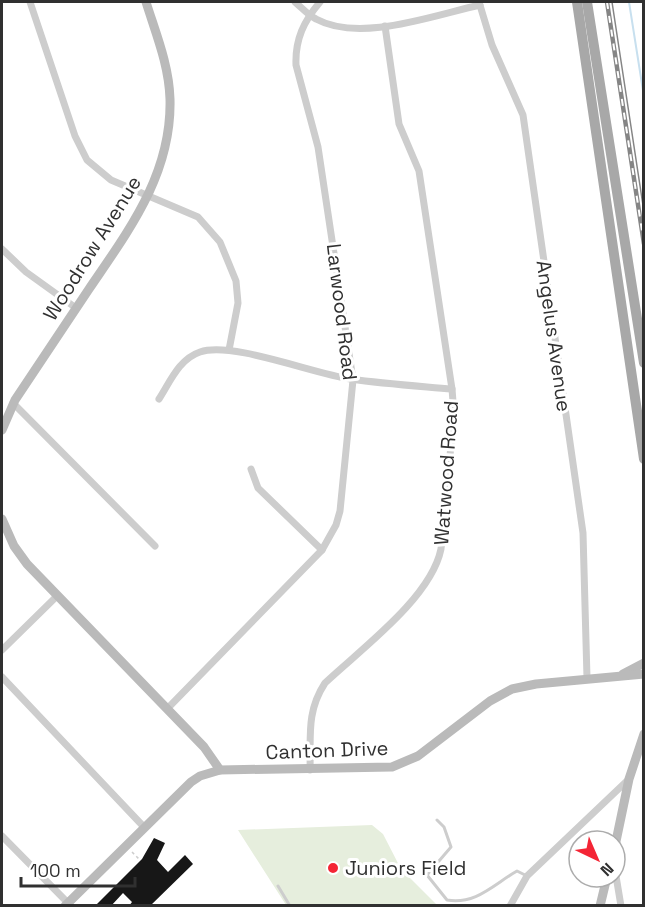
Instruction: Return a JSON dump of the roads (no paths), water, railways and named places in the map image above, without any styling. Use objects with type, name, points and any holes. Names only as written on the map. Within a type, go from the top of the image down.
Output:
[{"type":"main road","points":[[577,2],[591,64],[644,363]]},
{"type":"main road","points":[[586,2],[591,64],[644,459]]},
{"type":"street","points":[[30,2],[82,152],[92,166],[104,176],[198,217],[220,242],[236,281],[238,303],[230,351]]},
{"type":"street","name":"Woodrow Avenue","points":[[2,430],[14,404],[149,196],[166,144],[170,101],[166,63],[146,2]]},
{"type":"street","points":[[295,2],[310,15],[338,27],[354,30],[385,26],[480,3]]},
{"type":"street","name":"Larwood Road","points":[[167,709],[322,550],[336,525],[340,511],[353,380],[318,147],[296,64],[298,37],[320,2]]},
{"type":"street","name":"Angelus Avenue","points":[[480,3],[492,45],[524,124],[583,533],[587,678]]},
{"type":"street","name":"Watwood Road","points":[[310,770],[310,715],[316,696],[325,683],[423,589],[436,567],[441,549],[453,430],[452,389],[419,171],[399,124],[385,26]]},
{"type":"street","points":[[2,249],[26,272],[76,308]]},
{"type":"street","points":[[159,399],[178,368],[192,355],[208,350],[230,351],[353,380],[452,389]]},
{"type":"street","points":[[14,404],[155,546]]},
{"type":"street","points":[[251,470],[258,488],[322,550]]},
{"type":"street","points":[[2,519],[14,546],[57,596],[204,747],[220,770]]},
{"type":"street","points":[[2,650],[57,596]]},
{"type":"street","name":"Canton Drive","points":[[619,677],[644,663]]},
{"type":"street","name":"Canton Drive","points":[[66,904],[144,826],[200,776],[220,770],[379,769],[398,766],[418,756],[504,692],[528,685],[644,674]]},
{"type":"street","points":[[2,677],[144,826]]},
{"type":"street","points":[[619,829],[629,779],[644,734]]},
{"type":"street","points":[[510,906],[527,876],[629,779]]},
{"type":"street","points":[[2,836],[66,904]]},
{"type":"street","points":[[600,906],[604,889]]},
{"type":"street","points":[[618,889],[621,906]]},
{"type":"lane","points":[[437,820],[444,827],[451,847],[427,875],[447,900],[460,903],[479,896],[517,871],[527,876]]},
{"type":"lane","points":[[278,886],[290,906]]},
{"type":"waterway","points":[[629,2],[644,97]]},
{"type":"tram line","points":[[612,2],[644,212]]},
{"type":"railway","points":[[607,2],[644,244]]},
{"type":"place","name":"Juniors Field","points":[[333,868]]}]
